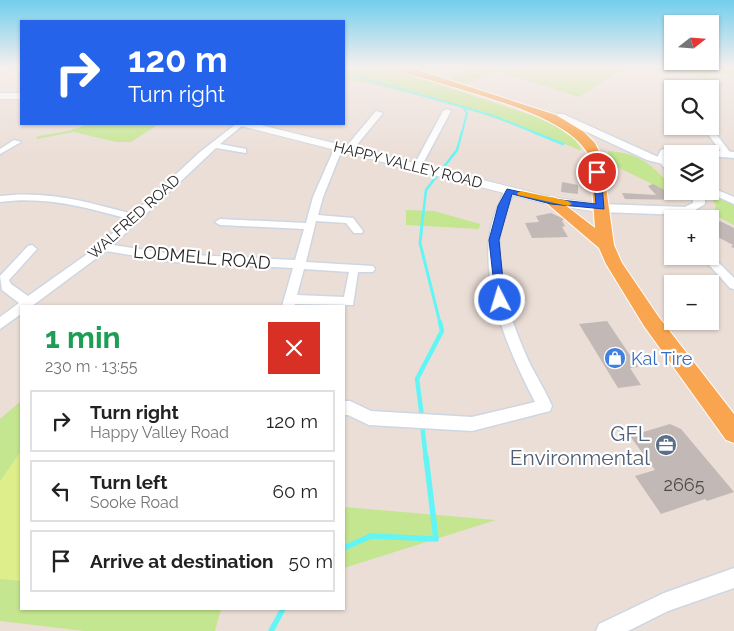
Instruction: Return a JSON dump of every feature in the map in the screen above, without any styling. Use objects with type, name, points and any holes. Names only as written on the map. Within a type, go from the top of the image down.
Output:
[{"type":"main road","points":[[491,96],[524,107],[571,127],[591,146],[596,158],[600,208],[606,245],[614,264],[651,321],[734,432]]},
{"type":"main road","name":"HAPPY VALLEY ROAD","points":[[250,125],[551,201],[600,208]]},
{"type":"main road","points":[[551,201],[575,218],[606,245]]},
{"type":"street","points":[[417,167],[447,111]]},
{"type":"street","points":[[353,274],[349,302],[289,303],[324,182],[344,148],[379,113]]},
{"type":"street","points":[[560,116],[650,158],[663,161],[662,154],[676,149],[731,155]]},
{"type":"street","name":"WALFRED ROAD","points":[[25,305],[104,247],[214,145],[244,125]]},
{"type":"street","points":[[713,135],[731,155]]},
{"type":"street","points":[[0,152],[17,142]]},
{"type":"street","points":[[214,145],[244,150]]},
{"type":"street","points":[[345,408],[350,408],[369,418],[472,424],[545,406],[523,368],[500,300],[494,240],[503,206],[510,190]]},
{"type":"street","points":[[719,194],[734,201]]},
{"type":"street","name":"LODMELL ROAD","points":[[0,199],[24,195],[47,196],[137,218]]},
{"type":"street","points":[[690,210],[697,207],[699,200]]},
{"type":"street","points":[[600,208],[664,214]]},
{"type":"street","points":[[220,222],[349,220],[358,231]]},
{"type":"street","name":"LODMELL ROAD","points":[[104,247],[172,258],[368,269]]},
{"type":"street","points":[[23,305],[6,287],[3,280],[32,249]]},
{"type":"street","points":[[715,265],[734,285]]},
{"type":"street","name":"WALFRED ROAD","points":[[0,324],[20,309]]},
{"type":"street","points":[[606,631],[664,603],[734,578]]},
{"type":"green space","points":[[422,96],[475,96],[540,118],[569,129],[582,151],[524,128]]},
{"type":"green space","points":[[84,125],[157,125],[131,142],[116,142],[74,132],[37,139],[36,137]]},
{"type":"green space","points":[[608,151],[637,157],[651,166],[664,179],[664,190],[609,163]]},
{"type":"green space","points":[[719,196],[734,202],[734,225],[719,217],[719,210],[714,210],[716,205],[712,200],[719,200]]},
{"type":"green space","points":[[406,210],[434,211],[480,224],[479,229],[406,225]]},
{"type":"green space","points":[[20,402],[20,610],[221,610],[215,631],[84,631],[0,621],[0,419]]},
{"type":"green space","points":[[20,452],[20,581],[0,579],[0,481]]},
{"type":"green space","points":[[345,507],[496,520],[345,568]]},
{"type":"building","points":[[562,182],[578,185],[578,194],[561,192]]},
{"type":"building","points":[[653,184],[664,190],[664,200],[625,199],[622,193],[656,195],[648,186]]},
{"type":"building","points":[[551,213],[564,219],[562,221],[565,226],[562,227],[568,237],[532,238],[525,223],[539,222],[536,216]]},
{"type":"building","points":[[719,221],[734,228],[734,248],[731,247],[733,245],[719,238]]},
{"type":"building","name":"Kal Tire","points":[[607,321],[638,367],[630,368],[641,385],[618,388],[579,324]]},
{"type":"building","points":[[670,424],[681,429],[734,492],[707,501],[705,499],[661,514],[635,476],[655,470],[630,436]]},
{"type":"waterway","points":[[426,96],[463,107]]},
{"type":"waterway","points":[[462,133],[467,113],[463,107]]},
{"type":"waterway","points":[[463,107],[491,115],[536,133]]},
{"type":"waterway","points":[[423,216],[426,190],[457,150],[462,132]]},
{"type":"waterway","points":[[533,132],[563,144]]},
{"type":"waterway","points":[[423,215],[420,243],[440,323]]},
{"type":"waterway","points":[[422,417],[417,379],[442,331],[440,322]]},
{"type":"waterway","points":[[422,424],[426,459]]},
{"type":"waterway","points":[[345,548],[371,536],[436,539],[426,457]]},
{"type":"waterway","points":[[271,631],[282,610]]},
{"type":"slow traffic","points":[[521,193],[568,204]]},
{"type":"place","name":"Kal Tire","points":[[615,358]]},
{"type":"place","name":"GFL Environmental","points":[[666,445]]},
{"type":"route","points":[[500,300],[494,240],[503,206],[510,190],[551,201],[600,208],[597,172]]}]
